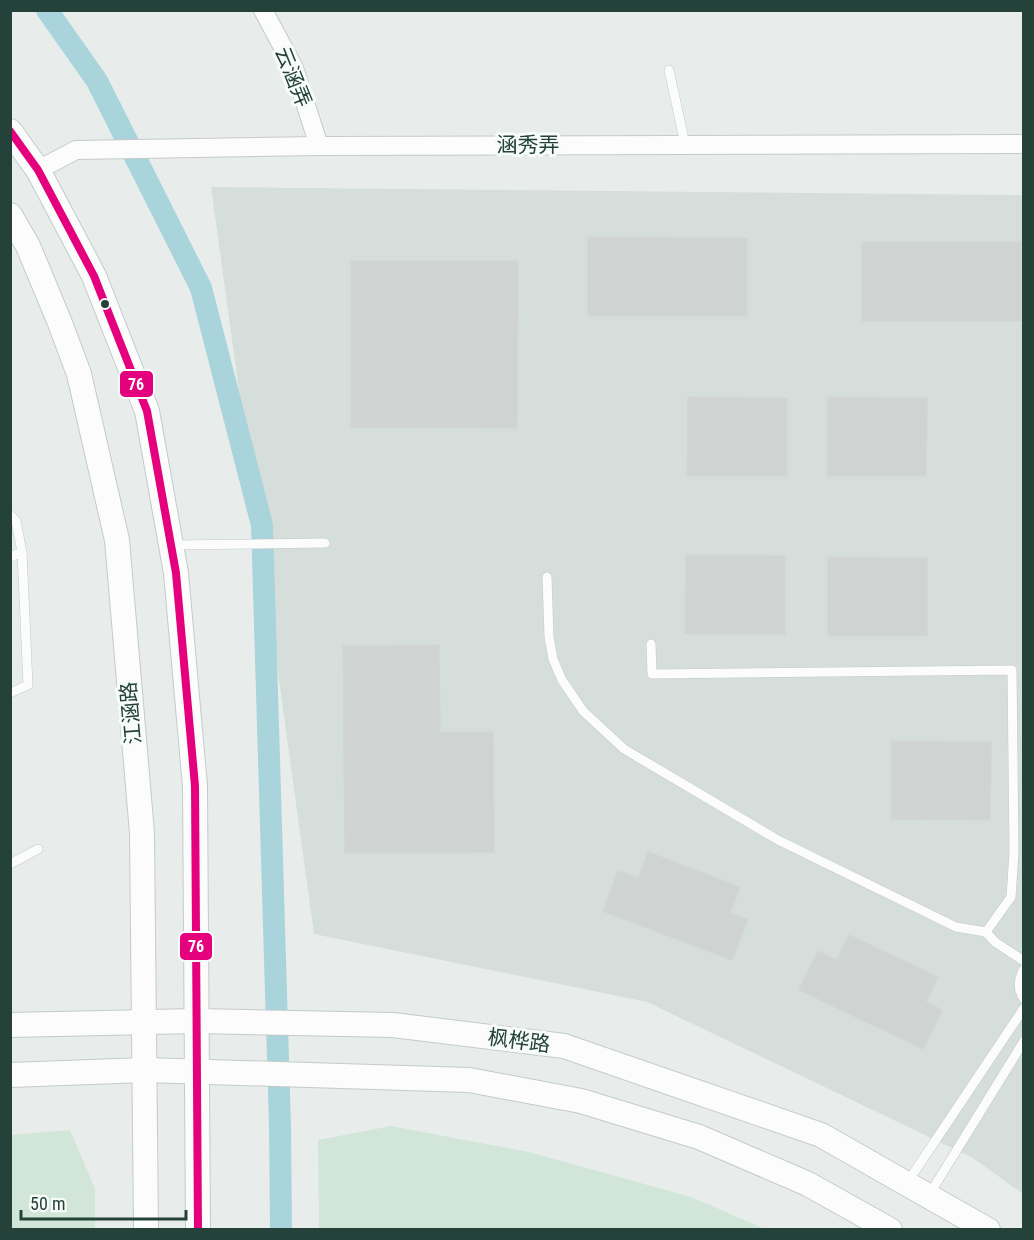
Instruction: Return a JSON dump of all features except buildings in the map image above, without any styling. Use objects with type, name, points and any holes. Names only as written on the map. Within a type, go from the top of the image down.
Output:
[{"type":"main road","points":[[10,131],[38,170],[94,276],[147,411],[172,545],[195,786],[198,1230]]},
{"type":"main road","name":"江涵路","points":[[10,215],[28,246],[79,374],[117,540],[141,833],[146,1230]]},
{"type":"main road","name":"枫桦路","points":[[10,1025],[144,1021],[393,1025],[564,1046],[821,1135],[988,1230]]},
{"type":"main road","points":[[10,1075],[145,1070],[469,1080],[581,1101],[699,1137],[808,1184],[890,1230]]},
{"type":"street","name":"云涵弄","points":[[263,10],[294,68],[319,146]]},
{"type":"street","name":"涵秀弄","points":[[38,170],[79,150],[319,146],[1023,144]]},
{"type":"lane","points":[[669,70],[685,144]]},
{"type":"lane","points":[[10,514],[16,521],[22,552],[28,685],[10,693]]},
{"type":"lane","points":[[172,545],[325,543]]},
{"type":"lane","points":[[10,557],[22,552]]},
{"type":"lane","points":[[548,577],[549,637],[553,659],[562,680],[583,711],[624,749],[778,840],[956,927],[986,932],[995,942],[1023,961]]},
{"type":"lane","points":[[651,644],[652,674],[1012,670],[1014,852],[1011,897],[986,932]]},
{"type":"lane","points":[[10,864],[38,849]]},
{"type":"lane","points":[[1023,969],[1019,979],[1023,999]]},
{"type":"lane","points":[[906,1183],[1023,1008]]},
{"type":"lane","points":[[929,1195],[1023,1041]]},
{"type":"shaded area","points":[[211,187],[1023,195],[1023,1194],[973,1158],[647,1002],[314,934]]},
{"type":"green space","points":[[391,1126],[529,1152],[691,1197],[765,1229],[319,1229],[318,1140]]},
{"type":"green space","points":[[70,1130],[95,1189],[95,1229],[11,1229],[11,1135]]},
{"type":"waterway","points":[[47,10],[97,81],[201,288],[262,525],[280,1126],[281,1230]]},
{"type":"transit line","name":"76","points":[[10,131],[38,170],[94,276],[147,411],[176,573],[195,786],[198,1230]]}]
